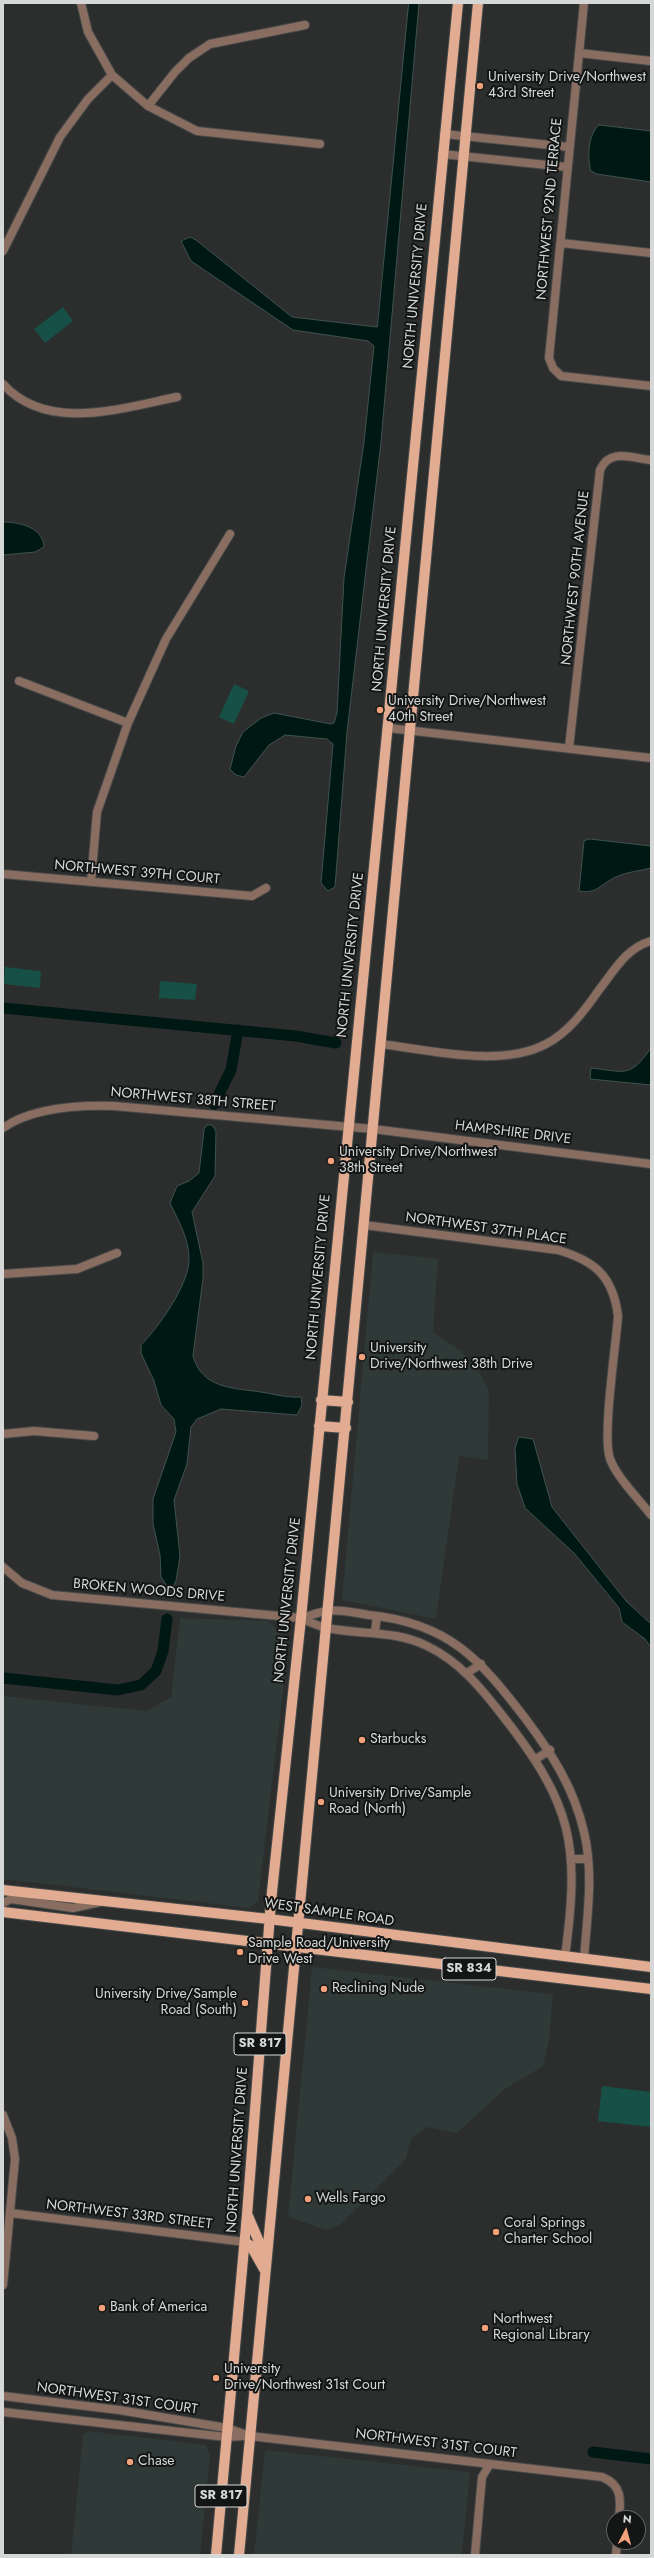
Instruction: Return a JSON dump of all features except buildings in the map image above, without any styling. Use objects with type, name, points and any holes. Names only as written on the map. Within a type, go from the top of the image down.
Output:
[{"type":"main road","name":"NORTH UNIVERSITY DRIVE","points":[[216,2555],[245,2242],[269,1919],[301,1618],[321,1400],[388,728],[442,154],[458,3]]},
{"type":"main road","points":[[3,1912],[297,1948],[381,1044],[408,730],[478,3]]},
{"type":"main road","points":[[321,1400],[348,1402]]},
{"type":"main road","points":[[319,1426],[346,1428]]},
{"type":"main road","name":"WEST SAMPLE ROAD","points":[[3,1890],[269,1919],[299,1924],[651,1967]]},
{"type":"main road","name":"SR 834","points":[[297,1948],[648,1987]]},
{"type":"main road","name":"SR 817","points":[[239,2555],[264,2269],[297,1948]]},
{"type":"main road","points":[[247,2215],[260,2244],[266,2252]]},
{"type":"main road","points":[[245,2242],[251,2246],[264,2269]]},
{"type":"street","points":[[81,3],[88,32],[112,75],[148,106],[197,131],[320,144]]},
{"type":"street","name":"NORTHWEST 92ND TERRACE","points":[[584,3],[566,167],[561,243],[549,358],[553,368],[561,376],[651,386]]},
{"type":"street","points":[[148,106],[175,72],[189,58],[210,44],[306,25]]},
{"type":"street","points":[[579,53],[651,61]]},
{"type":"street","points":[[3,251],[60,137],[88,99],[112,75]]},
{"type":"street","points":[[444,134],[568,147]]},
{"type":"street","points":[[442,154],[566,167]]},
{"type":"street","points":[[561,243],[651,253]]},
{"type":"street","points":[[3,384],[22,401],[43,410],[65,414],[118,409],[177,397]]},
{"type":"street","name":"NORTHWEST 90TH AVENUE","points":[[570,748],[600,470],[604,461],[612,456],[651,460]]},
{"type":"street","points":[[91,882],[97,812],[128,723],[166,640],[230,534]]},
{"type":"street","points":[[18,682],[128,723]]},
{"type":"street","points":[[388,728],[651,758]]},
{"type":"street","name":"NORTHWEST 39TH COURT","points":[[3,874],[252,896],[266,888]]},
{"type":"street","points":[[381,1044],[490,1055],[531,1051],[547,1044],[562,1033],[588,1005],[615,966],[630,953],[651,941]]},
{"type":"street","name":"NORTHWEST 38TH STREET","points":[[3,1120],[12,1121],[52,1110],[92,1106],[373,1128]]},
{"type":"street","name":"NORTHWEST 38TH STREET","points":[[3,1128],[12,1121]]},
{"type":"street","name":"HAMPSHIRE DRIVE","points":[[373,1128],[651,1164]]},
{"type":"street","name":"NORTHWEST 37TH PLACE","points":[[364,1225],[558,1250],[577,1256],[600,1271],[610,1283],[616,1298],[618,1316],[608,1430],[609,1456],[614,1466],[651,1515]]},
{"type":"street","points":[[3,1274],[77,1269],[117,1254]]},
{"type":"street","points":[[3,1434],[34,1431],[94,1436]]},
{"type":"street","name":"BROKEN WOODS DRIVE","points":[[3,1567],[22,1583],[52,1595],[301,1618],[326,1628],[375,1632],[398,1636],[428,1646],[467,1673],[536,1759],[559,1803],[568,1836],[572,1860],[572,1903],[565,1957]]},
{"type":"street","name":"BROKEN WOODS DRIVE","points":[[301,1618],[328,1611],[402,1620],[441,1634],[481,1664],[550,1750],[574,1797],[584,1833],[588,1859],[589,1906],[584,1959]]},
{"type":"street","points":[[375,1632],[377,1616]]},
{"type":"street","points":[[467,1673],[481,1664]]},
{"type":"street","points":[[536,1759],[550,1750]]},
{"type":"street","points":[[572,1860],[588,1859]]},
{"type":"street","points":[[3,1903],[11,1899],[73,1908],[105,1901]]},
{"type":"street","points":[[3,2115],[14,2151],[3,2284]]},
{"type":"street","name":"NORTHWEST 33RD STREET","points":[[10,2213],[245,2242]]},
{"type":"street","name":"NORTHWEST 31ST COURT","points":[[3,2396],[119,2410],[250,2436],[602,2477],[616,2486],[621,2498],[620,2510]]},
{"type":"street","name":"NORTHWEST 31ST COURT","points":[[3,2412],[227,2432]]},
{"type":"street","points":[[475,2462],[482,2477]]},
{"type":"street","points":[[475,2555],[482,2477],[490,2464]]},
{"type":"shaded area","points":[[409,3],[419,3],[381,442],[347,732],[335,887],[328,891],[321,883],[333,744],[327,739],[285,735],[269,745],[244,777],[236,775],[230,769],[236,746],[243,732],[261,718],[274,713],[331,724],[334,723],[337,713],[344,578],[364,442],[374,346],[368,341],[293,330],[191,261],[181,241],[190,237],[196,240],[292,317],[377,327]]},
{"type":"shaded area","points":[[599,125],[651,131],[651,182],[597,174],[591,171],[589,146],[595,129]]},
{"type":"shaded area","points":[[3,522],[16,523],[35,530],[43,540],[44,547],[35,552],[3,555]]},
{"type":"shaded area","points":[[590,839],[651,846],[651,868],[620,875],[594,890],[585,892],[579,891],[584,841]]},
{"type":"shaded area","points":[[651,1048],[651,1085],[590,1079],[591,1068],[612,1071],[626,1071],[632,1069],[644,1058]]},
{"type":"shaded area","points":[[207,1125],[212,1125],[216,1131],[215,1176],[192,1212],[203,1263],[203,1278],[193,1356],[197,1367],[211,1381],[230,1388],[301,1397],[302,1405],[297,1415],[221,1409],[197,1419],[191,1427],[187,1464],[174,1500],[180,1556],[176,1581],[170,1591],[161,1577],[160,1555],[153,1524],[153,1499],[176,1432],[174,1419],[161,1405],[154,1381],[141,1353],[141,1345],[172,1304],[179,1292],[188,1268],[189,1251],[182,1230],[170,1203],[177,1186],[189,1181],[199,1173],[204,1130]]},
{"type":"shaded area","points":[[373,1252],[438,1259],[433,1332],[461,1351],[478,1370],[489,1391],[488,1460],[459,1456],[436,1619],[342,1600]]},
{"type":"shaded area","points":[[519,1437],[533,1439],[552,1507],[626,1601],[651,1624],[651,1647],[645,1639],[622,1622],[619,1608],[574,1553],[525,1508],[517,1484],[515,1449]]},
{"type":"shaded area","points":[[180,1618],[268,1621],[289,1641],[258,1901],[249,1908],[3,1879],[3,1696],[147,1711],[171,1697]]},
{"type":"shaded area","points":[[312,1967],[553,1994],[549,2040],[543,2066],[505,2089],[457,2133],[427,2127],[411,2139],[406,2159],[341,2224],[326,2230],[288,2217]]},
{"type":"shaded area","points":[[89,2431],[206,2445],[210,2455],[200,2555],[71,2555],[83,2435]]},
{"type":"shaded area","points":[[265,2450],[470,2472],[462,2555],[254,2555]]},
{"type":"green space","points":[[63,307],[73,321],[45,343],[34,329]]},
{"type":"green space","points":[[234,684],[249,691],[234,724],[219,717]]},
{"type":"green space","points":[[5,967],[41,971],[40,988],[4,984]]},
{"type":"green space","points":[[160,981],[197,984],[195,1000],[159,998]]},
{"type":"green space","points":[[602,2086],[651,2092],[651,2127],[598,2121]]},
{"type":"waterway","points":[[3,1008],[296,1036],[336,1043]]},
{"type":"waterway","points":[[214,1104],[231,1070],[238,1030]]},
{"type":"waterway","points":[[3,1678],[118,1690],[141,1685],[156,1671],[163,1651],[167,1619]]},
{"type":"waterway","points":[[593,2452],[651,2459]]},
{"type":"place","name":"University Drive/Northwest 43rd Street","points":[[480,86]]},
{"type":"place","name":"University Drive/Northwest 40th Street","points":[[380,710]]},
{"type":"place","name":"University Drive/Northwest 38th Street","points":[[331,1161]]},
{"type":"place","name":"University Drive/Northwest 38th Drive","points":[[362,1357]]},
{"type":"place","name":"Starbucks","points":[[362,1740]]},
{"type":"place","name":"University Drive/Sample Road (North)","points":[[321,1802]]},
{"type":"place","name":"Sample Road/University Drive West","points":[[240,1952]]},
{"type":"place","name":"Reclining Nude","points":[[324,1989]]},
{"type":"place","name":"University Drive/Sample Road (South)","points":[[245,2003]]},
{"type":"place","name":"Wells Fargo","points":[[308,2199]]},
{"type":"place","name":"Coral Springs Charter School","points":[[496,2232]]},
{"type":"place","name":"Bank of America","points":[[102,2308]]},
{"type":"place","name":"Northwest Regional Library","points":[[485,2328]]},
{"type":"place","name":"University Drive/Northwest 31st Court","points":[[216,2378]]},
{"type":"place","name":"Chase","points":[[130,2462]]}]
